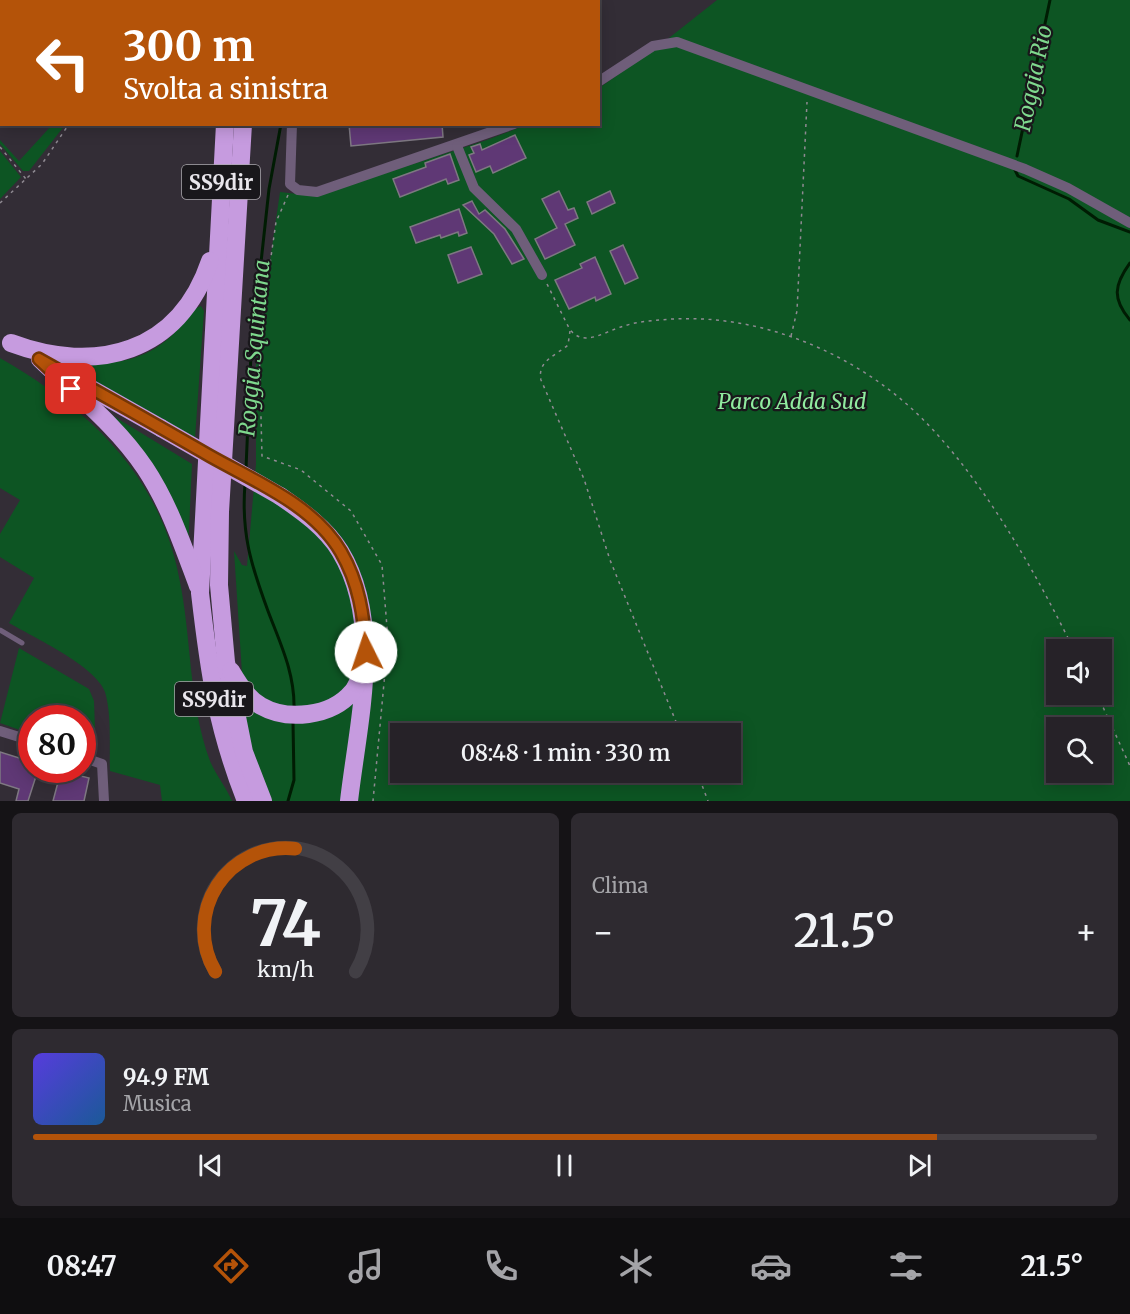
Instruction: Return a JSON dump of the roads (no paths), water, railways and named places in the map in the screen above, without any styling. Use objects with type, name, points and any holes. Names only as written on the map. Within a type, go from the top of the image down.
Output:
[{"type":"highway","name":"SS9dir","points":[[225,126],[200,593],[208,667],[217,716],[246,801]]},
{"type":"highway","name":"SS9dir","points":[[243,126],[220,512],[219,585],[226,662],[244,752],[263,801]]},
{"type":"highway","points":[[217,240],[203,281],[191,304],[170,327],[144,342],[115,353],[77,359],[39,354],[11,343],[280,496],[323,530],[340,550],[353,578],[365,627],[366,652],[349,801]]},
{"type":"highway","points":[[39,359],[122,437],[146,470],[167,510],[200,593]]},
{"type":"highway","points":[[226,662],[242,690],[259,705],[280,715],[303,716],[330,707],[351,693],[363,672]]},
{"type":"street","points":[[600,81],[653,46],[669,41],[678,42],[809,88],[1041,175],[1130,223]]},
{"type":"street","points":[[292,126],[292,186],[305,192],[317,192],[457,146],[509,126]]},
{"type":"street","points":[[457,146],[474,188],[516,229],[542,275]]},
{"type":"street","points":[[0,731],[18,737]]},
{"type":"street","points":[[96,762],[102,764],[104,801]]},
{"type":"lane","points":[[0,630],[22,643]]},
{"type":"waterway","name":"Roggia Rio","points":[[1017,156],[1050,0]]},
{"type":"waterway","name":"Roggia Squintana","points":[[246,468],[251,354],[269,189],[281,126]]},
{"type":"waterway","name":"Roggia Rio","points":[[1014,168],[1018,176],[1069,199],[1098,220],[1130,232]]},
{"type":"waterway","name":"Roggia Rio","points":[[1130,263],[1121,278],[1117,292],[1120,305],[1130,320]]},
{"type":"waterway","name":"Roggia Squintana","points":[[245,484],[244,502],[249,549],[289,671],[294,709]]},
{"type":"waterway","name":"Roggia Squintana","points":[[288,801],[294,780],[293,722]]},
{"type":"park label","name":"Parco Adda Sud","points":[[792,401]]}]
